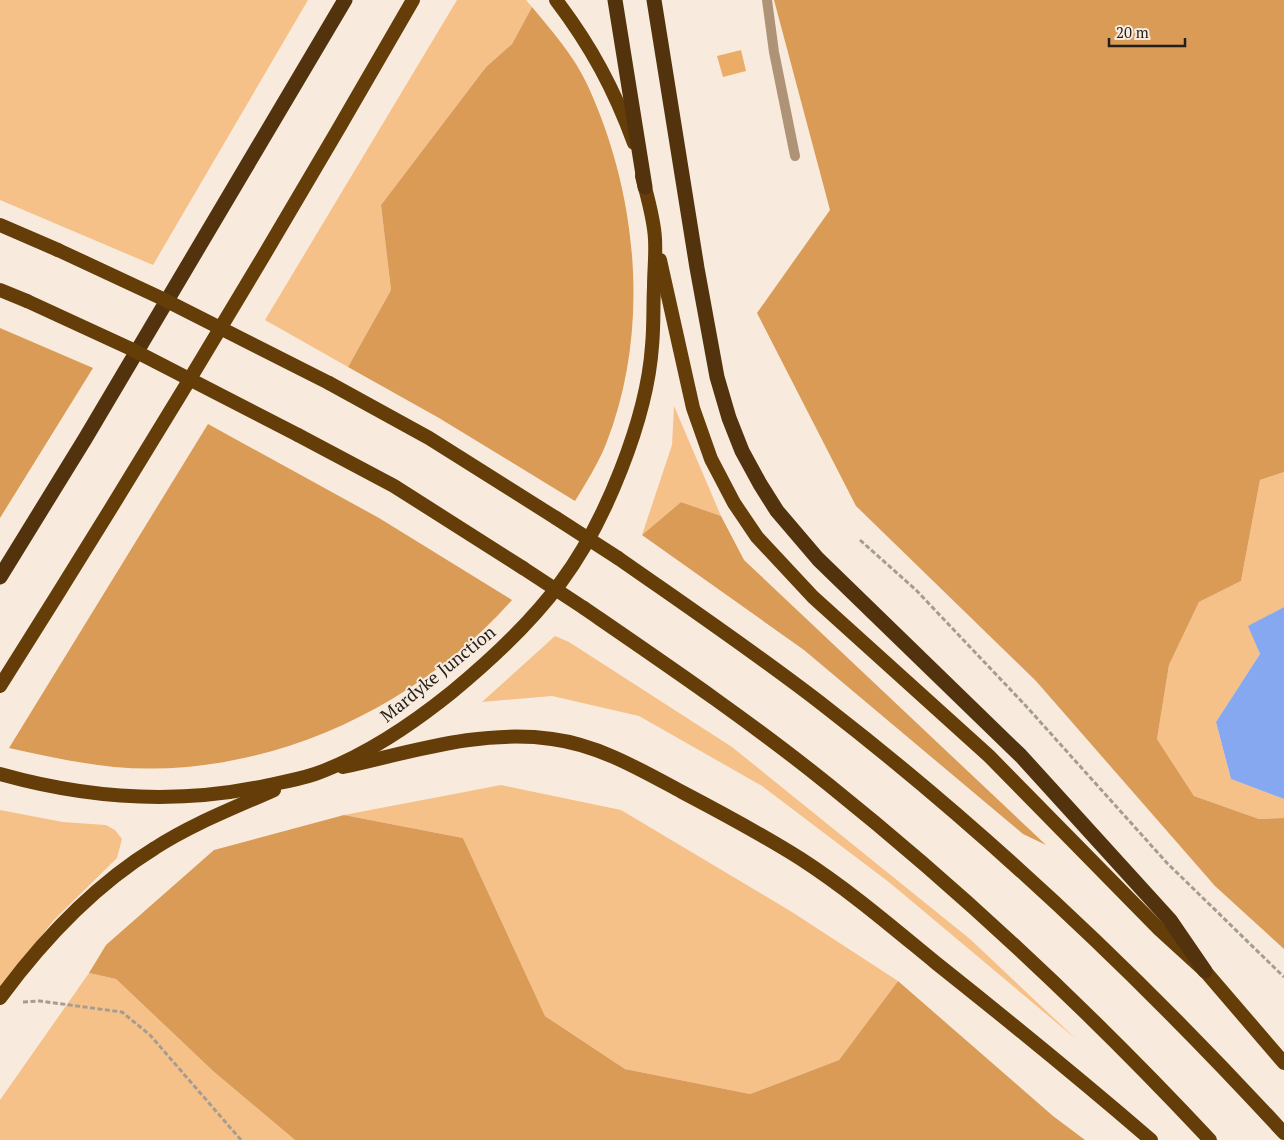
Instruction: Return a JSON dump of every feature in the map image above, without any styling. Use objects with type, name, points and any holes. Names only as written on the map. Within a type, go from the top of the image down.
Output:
[{"type":"highway","points":[[0,577],[86,439],[345,0]]},
{"type":"highway","points":[[0,686],[130,480],[243,293],[413,0]]},
{"type":"highway","name":"Mardyke Junction","points":[[0,774],[94,794],[163,798],[231,793],[298,779],[317,773],[382,743],[426,712],[504,646],[562,582],[593,531],[612,492],[629,446],[641,404],[652,348],[655,238],[634,143],[606,77],[584,38],[556,0]]},
{"type":"highway","points":[[615,0],[645,187]]},
{"type":"highway","points":[[654,0],[697,268],[717,377],[728,418],[742,451],[760,484],[777,511],[818,559],[1020,756],[1170,920],[1205,971],[1284,1062]]},
{"type":"highway","points":[[0,225],[178,306],[329,383],[429,438],[618,558],[745,646],[828,708],[987,840],[1138,981],[1212,1054],[1284,1133]]},
{"type":"highway","points":[[655,238],[693,408],[711,459],[734,503],[757,537],[813,597],[989,756],[1159,930],[1205,971]]},
{"type":"highway","points":[[0,290],[129,348],[298,434],[394,486],[584,608],[704,692],[828,784],[920,860],[1063,990],[1142,1067],[1210,1140]]},
{"type":"highway","points":[[317,773],[470,738],[500,736],[554,739],[578,744],[610,756],[705,804],[802,860],[879,917],[1005,1018],[1151,1140]]},
{"type":"highway","points":[[0,998],[39,950],[91,898],[154,848],[186,830],[298,779]]},
{"type":"lane","points":[[767,0],[772,42],[794,156]]},
{"type":"path","points":[[860,540],[916,590],[1026,706],[1167,863],[1284,978]]},
{"type":"path","points":[[16,1002],[40,1001],[122,1012],[150,1035],[241,1140]]},
{"type":"shaded area","points":[[0,0],[308,0],[153,265],[0,200]]},
{"type":"shaded area","points":[[457,0],[526,0],[532,7],[512,44],[486,67],[381,205],[391,290],[348,367],[265,320]]},
{"type":"shaded area","points":[[774,0],[1284,0],[1284,472],[1260,480],[1241,581],[1199,602],[1169,665],[1157,739],[1194,796],[1259,819],[1284,818],[1284,949],[1215,886],[1036,681],[856,506],[757,313],[830,210]]},
{"type":"shaded area","points":[[532,7],[576,64],[587,84],[604,126],[618,171],[627,216],[632,262],[633,309],[629,355],[620,400],[603,451],[575,501],[439,418],[348,367],[391,290],[381,205],[486,67],[512,44]]},
{"type":"shaded area","points":[[0,328],[93,368],[0,518]]},
{"type":"shaded area","points":[[674,406],[721,516],[681,502],[642,535],[672,445]]},
{"type":"shaded area","points":[[208,424],[379,518],[512,600],[473,639],[429,674],[382,705],[332,730],[280,749],[225,762],[170,768],[114,767],[61,759],[9,748]]},
{"type":"shaded area","points":[[1284,472],[1284,607],[1249,626],[1260,654],[1216,722],[1231,779],[1284,799],[1284,818],[1259,819],[1194,796],[1157,739],[1169,665],[1199,602],[1241,581],[1260,480]]},
{"type":"shaded area","points":[[681,502],[721,516],[744,560],[1046,845],[1023,834],[804,650],[642,535]]},
{"type":"shaded area","points":[[555,636],[569,642],[732,747],[970,939],[1076,1039],[890,883],[762,786],[639,716],[552,696],[482,702]]},
{"type":"shaded area","points":[[501,785],[621,810],[792,912],[898,981],[839,1060],[750,1094],[625,1069],[545,1016],[463,838],[344,815]]},
{"type":"shaded area","points":[[0,810],[63,822],[106,825],[115,830],[122,839],[117,858],[54,920],[0,988]]},
{"type":"shaded area","points":[[344,815],[463,838],[545,1016],[625,1069],[750,1094],[839,1060],[898,981],[1053,1116],[1085,1140],[295,1140],[213,1071],[116,979],[89,973],[106,945],[214,850]]},
{"type":"shaded area","points":[[89,973],[116,979],[213,1071],[295,1140],[0,1140],[0,1100]]},
{"type":"water","points":[[1284,607],[1284,799],[1231,779],[1216,722],[1260,654],[1248,626]]},
{"type":"building","points":[[741,50],[746,71],[723,77],[717,56]]}]
